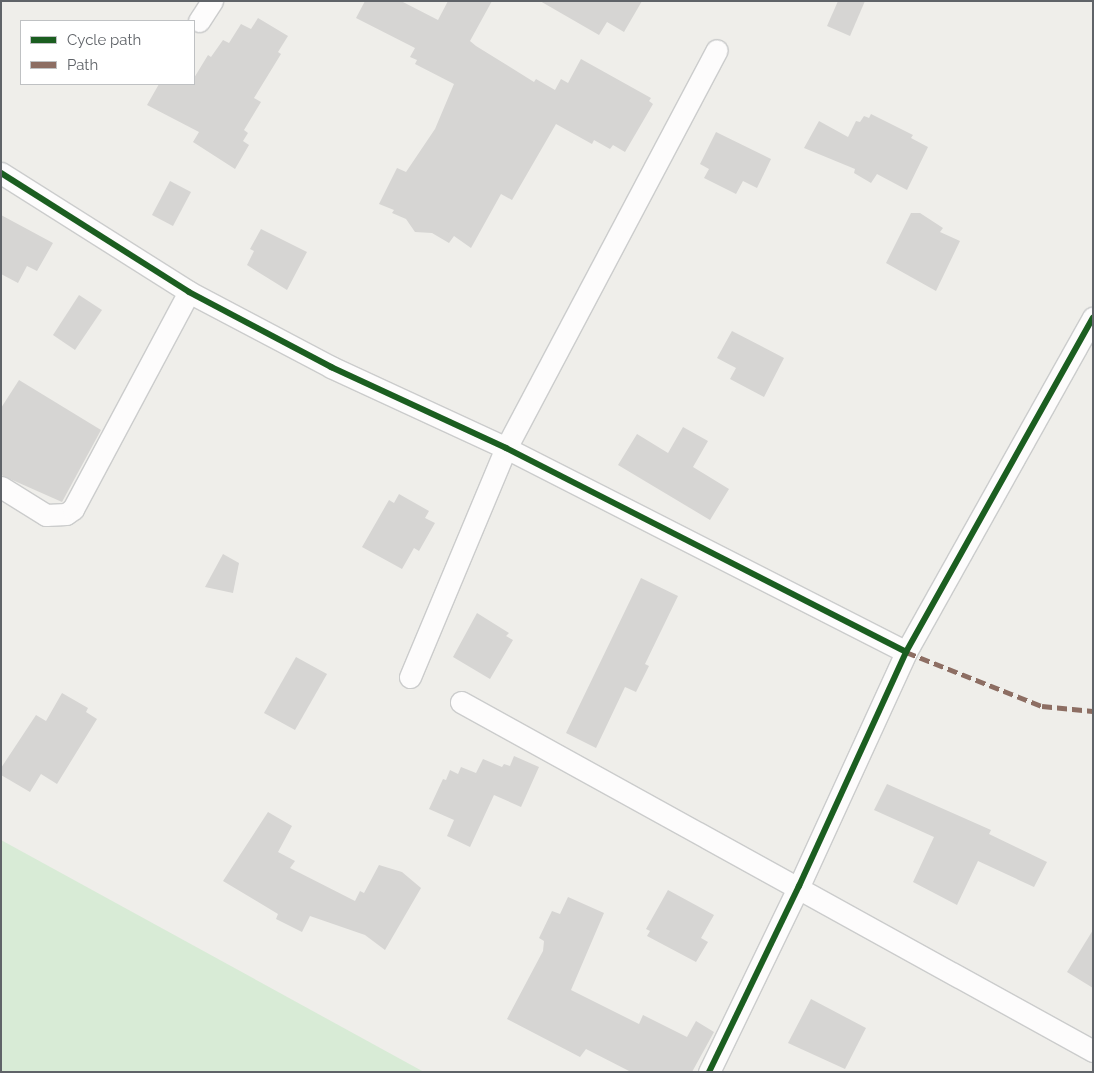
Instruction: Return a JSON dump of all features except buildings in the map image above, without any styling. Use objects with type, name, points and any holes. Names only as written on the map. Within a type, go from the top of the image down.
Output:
[{"type":"street","points":[[199,21],[212,1]]},
{"type":"street","points":[[410,677],[506,448],[717,50]]},
{"type":"street","points":[[1,173],[189,292],[331,367],[506,448],[906,652]]},
{"type":"street","points":[[1,487],[46,515],[66,514],[73,509],[189,292]]},
{"type":"street","points":[[708,1072],[799,886],[906,652],[1093,318]]},
{"type":"street","points":[[461,702],[799,886],[1093,1051]]},
{"type":"green space","points":[[1,840],[424,1072],[1,1072]]},
{"type":"marked path","points":[[906,652],[1042,706],[1093,711]]},
{"type":"cycle path","points":[[1,173],[189,292],[331,367],[506,448],[906,652]]},
{"type":"cycle path","points":[[709,1072],[799,886],[906,652],[1093,318]]}]
